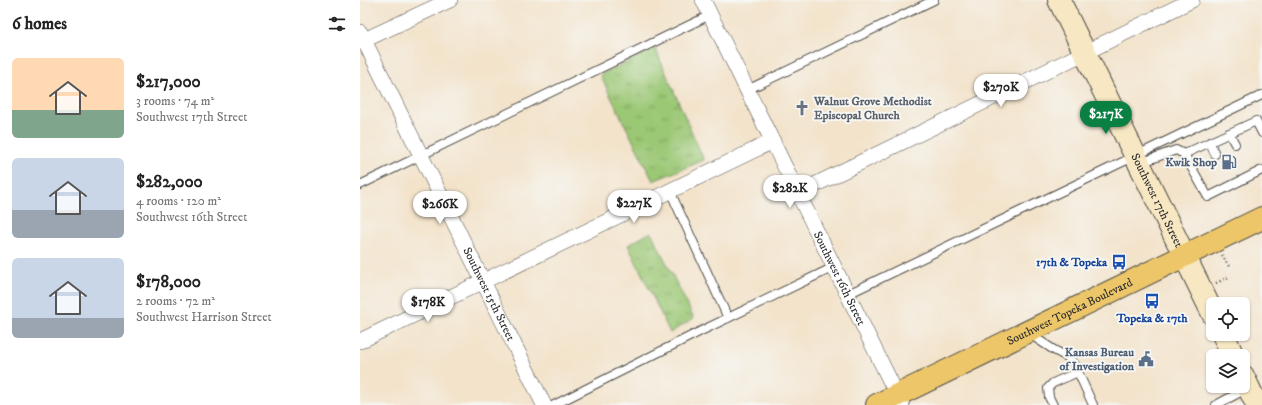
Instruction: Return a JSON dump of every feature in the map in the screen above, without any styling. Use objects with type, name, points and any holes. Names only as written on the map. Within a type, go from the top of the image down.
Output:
[{"type":"main road","name":"Southwest 17th Street","points":[[1059,0],[1206,300]]},
{"type":"main road","name":"Southwest Topeka Boulevard","points":[[878,405],[900,400],[1026,333],[1262,218]]},
{"type":"street","points":[[361,38],[450,0]]},
{"type":"street","name":"Southwest 16th Street","points":[[703,0],[900,400]]},
{"type":"street","points":[[798,193],[1192,0]]},
{"type":"street","name":"Southwest 15th Street","points":[[361,38],[544,405]]},
{"type":"street","points":[[360,341],[772,141]]},
{"type":"lane","points":[[747,90],[934,0]]},
{"type":"lane","points":[[360,185],[710,15]]},
{"type":"lane","points":[[848,294],[1137,160],[1262,95]]},
{"type":"lane","points":[[1184,154],[1256,121],[1262,133]]},
{"type":"lane","points":[[1230,133],[1235,144]]},
{"type":"lane","points":[[1210,143],[1215,154]]},
{"type":"lane","points":[[1137,160],[1176,150],[1184,154],[1208,197],[1230,182],[1249,172],[1262,170]]},
{"type":"lane","points":[[670,191],[728,318]]},
{"type":"lane","points":[[554,405],[834,267]]},
{"type":"lane","points":[[1026,333],[1067,357],[1074,363],[1093,405]]},
{"type":"lane","points":[[1053,405],[1049,397],[1048,388],[1052,383],[1078,372]]},
{"type":"lane","points":[[1216,405],[1242,393]]},
{"type":"green space","points":[[655,48],[704,160],[653,181],[600,75]]},
{"type":"green space","points":[[651,232],[694,318],[670,333],[628,245]]},
{"type":"place","name":"Walnut Grove Methodist Episcopal Church","points":[[802,108]]},
{"type":"place","name":"Kwik Shop","points":[[1229,162]]},
{"type":"place","name":"17th & Topeka","points":[[1119,262]]},
{"type":"place","name":"Topeka & 17th","points":[[1152,301]]},
{"type":"place","name":"Kansas Bureau of Investigation","points":[[1146,359]]}]
